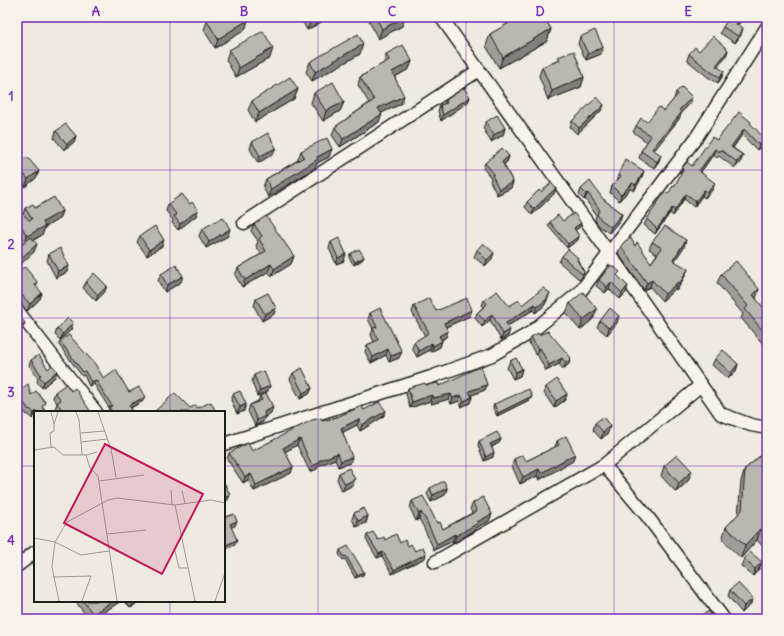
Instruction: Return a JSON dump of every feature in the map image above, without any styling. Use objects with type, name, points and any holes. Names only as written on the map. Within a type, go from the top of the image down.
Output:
[{"type":"street","points":[[441,17],[609,253],[721,414],[750,425],[767,428]]},
{"type":"street","points":[[225,444],[431,377],[492,355],[530,333],[580,292],[696,138],[767,27]]},
{"type":"street","points":[[244,223],[479,70]]},
{"type":"street","points":[[17,310],[95,411]]},
{"type":"street","points":[[435,562],[604,465],[701,385]]},
{"type":"street","points":[[604,465],[647,516],[724,619]]},
{"type":"street","points":[[17,566],[34,553]]},
{"type":"building","points":[[213,17],[246,17],[248,20],[218,39],[207,21]]},
{"type":"building","points":[[309,17],[316,17],[311,20]]},
{"type":"building","points":[[376,17],[405,17],[382,29]]},
{"type":"building","points":[[513,17],[544,17],[551,29],[503,57],[490,34],[514,20]]},
{"type":"building","points":[[729,17],[742,17],[736,24],[743,28],[738,36],[723,27]]},
{"type":"building","points":[[595,30],[603,47],[588,54],[580,37]]},
{"type":"building","points":[[263,31],[273,48],[239,68],[229,50]]},
{"type":"building","points":[[358,34],[363,44],[315,72],[310,62]]},
{"type":"building","points":[[713,36],[728,50],[716,66],[724,71],[720,77],[711,72],[689,54],[695,47],[699,51]]},
{"type":"building","points":[[403,45],[412,61],[392,72],[404,96],[378,108],[382,114],[343,139],[335,127],[374,100],[360,77],[389,60],[386,54]]},
{"type":"building","points":[[574,51],[584,77],[552,91],[542,67],[560,60],[558,57]]},
{"type":"building","points":[[290,77],[298,89],[259,113],[252,101]]},
{"type":"building","points":[[333,82],[344,102],[326,111],[314,93]]},
{"type":"building","points":[[682,87],[692,97],[679,110],[682,112],[652,149],[661,155],[657,162],[641,151],[651,136],[636,126],[641,118],[647,122],[659,107],[664,111],[678,94],[676,92]]},
{"type":"building","points":[[464,88],[470,97],[443,115],[440,105],[447,103],[446,100]]},
{"type":"building","points":[[597,97],[604,105],[579,128],[572,121]]},
{"type":"building","points":[[739,112],[751,122],[750,123],[765,139],[759,145],[744,129],[731,147],[743,155],[737,162],[721,150],[719,152],[715,149],[699,171],[715,183],[708,192],[704,190],[696,201],[686,194],[675,210],[672,208],[657,229],[647,219],[660,199],[665,192],[668,194],[673,186],[674,187],[683,170],[682,168],[687,162],[692,166],[712,137],[717,140]]},
{"type":"building","points":[[497,115],[505,128],[494,135],[486,122]]},
{"type":"building","points":[[66,124],[76,136],[67,144],[56,131]]},
{"type":"building","points":[[268,133],[276,148],[260,156],[252,142]]},
{"type":"building","points":[[327,138],[332,149],[317,157],[318,159],[271,189],[266,179],[304,157],[301,151]]},
{"type":"building","points":[[17,146],[24,159],[27,157],[39,171],[28,179],[24,174],[17,178]]},
{"type":"building","points":[[502,148],[509,156],[502,162],[513,182],[499,189],[492,175],[494,174],[485,163]]},
{"type":"building","points":[[625,159],[644,171],[636,185],[632,183],[621,195],[612,186],[621,176],[618,175]]},
{"type":"building","points":[[590,181],[603,199],[622,214],[611,227],[600,219],[597,214],[600,210],[588,193],[586,194],[581,189]]},
{"type":"building","points":[[551,183],[556,188],[534,209],[527,202],[539,190],[541,192]]},
{"type":"building","points":[[182,194],[190,204],[192,202],[198,210],[180,224],[174,216],[177,215],[168,204]]},
{"type":"building","points":[[54,197],[62,211],[43,222],[45,226],[27,236],[17,218],[17,208],[30,221],[32,219],[25,208],[33,204],[35,208]]},
{"type":"building","points":[[574,213],[581,223],[574,228],[579,236],[568,244],[550,222],[558,215],[563,221]]},
{"type":"building","points":[[266,216],[294,256],[274,269],[271,264],[245,280],[238,268],[266,251],[259,239],[262,236],[254,224]]},
{"type":"building","points":[[223,217],[230,229],[209,242],[202,229]]},
{"type":"building","points":[[155,226],[164,240],[149,250],[140,236]]},
{"type":"building","points":[[665,226],[686,240],[673,260],[688,269],[680,283],[678,282],[665,294],[652,280],[647,283],[621,246],[625,241],[631,238],[635,246],[637,242],[651,263],[662,248],[652,242]]},
{"type":"building","points":[[31,237],[37,244],[17,262],[17,249]]},
{"type":"building","points":[[339,238],[346,254],[338,258],[331,242]]},
{"type":"building","points":[[483,243],[494,253],[487,260],[477,250]]},
{"type":"building","points":[[60,248],[69,266],[58,271],[49,254]]},
{"type":"building","points":[[359,249],[364,257],[355,262],[350,254]]},
{"type":"building","points":[[568,249],[578,258],[577,260],[584,272],[582,274],[562,256]]},
{"type":"building","points":[[736,261],[759,289],[753,295],[767,312],[767,336],[745,309],[748,306],[721,274]]},
{"type":"building","points":[[176,265],[183,276],[167,285],[161,274]]},
{"type":"building","points":[[610,266],[613,266],[620,272],[617,275],[628,286],[622,293],[611,282],[607,287],[599,280]]},
{"type":"building","points":[[25,267],[38,283],[35,285],[42,293],[30,304],[17,290],[17,271]]},
{"type":"building","points":[[94,273],[107,286],[98,295],[86,282]]},
{"type":"building","points":[[543,288],[550,293],[546,300],[537,307],[535,304],[506,323],[510,330],[503,334],[492,314],[485,321],[477,313],[487,304],[484,300],[497,291],[509,306],[519,300],[522,305]]},
{"type":"building","points":[[583,292],[597,309],[583,320],[570,303]]},
{"type":"building","points":[[268,293],[276,308],[265,314],[256,299]]},
{"type":"building","points":[[429,298],[436,311],[467,298],[472,310],[444,323],[448,331],[439,336],[442,341],[433,346],[432,343],[419,351],[414,342],[427,334],[428,331],[414,306]]},
{"type":"building","points":[[380,308],[402,352],[391,356],[388,349],[373,357],[367,345],[378,340],[373,328],[377,327],[370,313]]},
{"type":"building","points":[[610,308],[619,316],[609,328],[600,321]]},
{"type":"building","points":[[17,313],[25,323],[17,329]]},
{"type":"building","points":[[68,318],[73,323],[63,334],[57,329]]},
{"type":"building","points":[[548,331],[571,358],[566,363],[562,358],[549,365],[540,348],[538,349],[531,337],[538,333],[539,335]]},
{"type":"building","points":[[69,335],[95,364],[104,379],[116,370],[129,392],[139,387],[145,397],[129,405],[132,411],[111,411],[109,407],[112,406],[96,380],[91,382],[85,371],[83,372],[60,341]]},
{"type":"building","points":[[723,350],[738,364],[731,373],[715,359]]},
{"type":"building","points":[[39,355],[48,369],[52,365],[57,371],[44,382],[39,376],[41,375],[31,360]]},
{"type":"building","points":[[516,358],[522,369],[516,372],[510,361]]},
{"type":"building","points":[[481,366],[487,385],[469,391],[472,397],[464,401],[461,395],[453,398],[451,394],[433,398],[432,395],[412,402],[408,388],[425,383],[426,385],[438,383],[439,386]]},
{"type":"building","points":[[302,368],[312,388],[303,393],[293,373]]},
{"type":"building","points":[[264,371],[270,386],[260,390],[254,375]]},
{"type":"building","points":[[557,379],[567,394],[556,401],[546,387]]},
{"type":"building","points":[[28,384],[31,395],[36,391],[46,403],[42,406],[44,411],[34,411],[34,413],[30,409],[29,410],[17,392]]},
{"type":"building","points":[[66,384],[71,391],[75,388],[90,411],[63,411],[57,403],[61,400],[55,392]]},
{"type":"building","points":[[529,389],[532,396],[498,413],[494,404]]},
{"type":"building","points":[[240,391],[246,404],[240,407],[233,394]]},
{"type":"building","points":[[175,393],[190,408],[196,405],[197,408],[211,402],[216,411],[155,411]]},
{"type":"building","points":[[266,393],[273,407],[264,412],[265,416],[257,420],[250,405],[262,400],[260,396]]},
{"type":"building","points":[[379,402],[386,411],[362,425],[359,419],[341,428],[352,457],[341,461],[338,453],[318,461],[319,463],[312,466],[300,439],[283,448],[293,467],[256,485],[251,474],[245,477],[229,453],[248,443],[252,451],[312,420],[321,418],[322,421],[337,417],[362,406],[364,410]]},
{"type":"building","points":[[603,417],[610,426],[603,432],[595,423]]},
{"type":"building","points":[[497,432],[501,439],[490,444],[494,452],[486,457],[479,441]]},
{"type":"building","points":[[566,436],[575,454],[541,473],[539,469],[523,477],[514,459],[523,455],[526,461],[559,445],[557,441]]},
{"type":"building","points":[[767,450],[767,534],[761,528],[745,545],[726,527],[742,510],[745,469]]},
{"type":"building","points":[[677,455],[692,471],[679,483],[664,466]]},
{"type":"building","points":[[349,468],[355,479],[345,484],[339,473]]},
{"type":"building","points":[[444,481],[447,488],[433,495],[430,488]]},
{"type":"building","points":[[225,484],[230,495],[225,498]]},
{"type":"building","points":[[423,496],[437,523],[440,522],[443,529],[477,511],[473,503],[483,497],[492,514],[456,536],[455,534],[437,544],[426,520],[421,512],[419,514],[412,501]]},
{"type":"building","points":[[364,508],[368,516],[358,521],[354,513]]},
{"type":"building","points":[[225,514],[226,517],[234,514],[237,521],[230,524],[237,540],[225,546]]},
{"type":"building","points":[[373,532],[378,540],[384,537],[385,540],[396,534],[400,543],[405,540],[408,546],[411,544],[415,551],[423,547],[426,554],[394,570],[383,552],[379,554],[367,535]]},
{"type":"building","points":[[348,546],[364,572],[357,575],[346,556],[344,557],[340,550]]},
{"type":"building","points":[[750,552],[762,562],[755,569],[744,559]]},
{"type":"building","points":[[738,583],[753,599],[744,606],[730,590]]},
{"type":"building","points":[[84,602],[111,602],[93,614]]},
{"type":"building","points":[[709,611],[713,619],[704,619],[702,615]]}]
